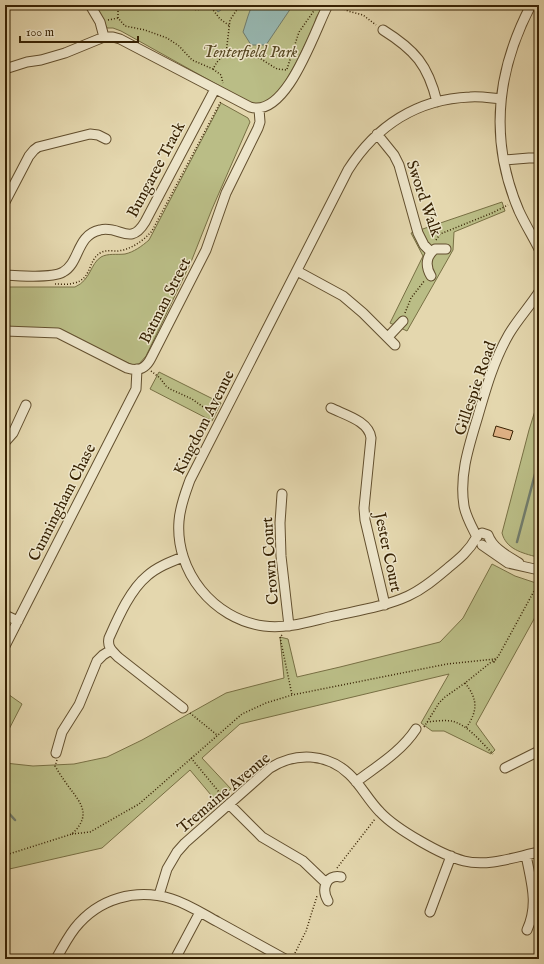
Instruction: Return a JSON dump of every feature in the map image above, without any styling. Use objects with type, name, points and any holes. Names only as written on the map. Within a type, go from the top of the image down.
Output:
[{"type":"street","points":[[90,5],[100,22],[104,37]]},
{"type":"street","points":[[5,69],[65,53],[104,37],[113,37],[219,86],[230,96],[250,107],[259,109],[270,105],[287,88],[318,28],[328,5]]},
{"type":"street","points":[[530,5],[512,48],[506,67],[501,99],[500,128],[507,177],[520,213],[536,240],[539,250]]},
{"type":"street","points":[[383,30],[405,45],[423,65],[431,81],[437,102]]},
{"type":"street","name":"Bungaree Track","points":[[5,275],[59,274],[68,269],[85,239],[94,232],[107,229],[126,235],[140,230],[219,86]]},
{"type":"street","name":"Kingdom Avenue","points":[[481,540],[428,584],[408,596],[384,605],[289,626],[262,626],[242,620],[225,611],[208,598],[200,589],[183,558],[179,533],[182,500],[190,480],[348,170],[357,156],[376,134],[387,125],[409,112],[452,98],[472,96],[501,99]]},
{"type":"street","name":"Batman Street","points":[[141,368],[151,358],[206,250],[226,193],[258,128],[260,122],[259,109]]},
{"type":"street","points":[[5,202],[29,156],[34,150],[43,146],[90,134],[98,135],[106,139]]},
{"type":"street","name":"Sword Walk","points":[[376,134],[391,150],[400,165],[418,233],[424,245],[431,252]]},
{"type":"street","points":[[504,160],[539,158]]},
{"type":"street","name":"Sword Walk","points":[[431,276],[427,266],[428,256],[435,249],[446,249]]},
{"type":"street","points":[[297,271],[343,296],[395,345]]},
{"type":"street","name":"Gillespie Road","points":[[538,295],[510,333],[498,356],[492,371],[464,464],[462,484],[464,506],[467,517],[481,540],[497,548],[524,566],[539,570]]},
{"type":"street","points":[[388,337],[403,321]]},
{"type":"street","points":[[5,331],[58,333],[127,368],[141,368]]},
{"type":"street","name":"Cunningham Chase","points":[[5,646],[136,389],[141,368]]},
{"type":"street","points":[[5,442],[13,432],[26,405]]},
{"type":"street","name":"Jester Court","points":[[331,408],[363,424],[371,434],[365,496],[365,520],[384,605]]},
{"type":"street","name":"Crown Court","points":[[282,494],[280,523],[281,556],[289,626]]},
{"type":"street","points":[[183,558],[156,570],[141,582],[130,598],[109,638],[108,645],[111,650],[184,708]]},
{"type":"street","points":[[5,615],[18,621]]},
{"type":"street","points":[[56,753],[62,732],[79,704],[98,661],[103,655],[111,650]]},
{"type":"street","points":[[356,782],[399,750],[420,729]]},
{"type":"street","points":[[505,768],[539,751]]},
{"type":"street","name":"Tremaine Avenue","points":[[159,895],[167,869],[177,852],[185,843],[270,768],[278,763],[295,758],[311,757],[328,761],[341,767],[350,775],[380,812],[401,829],[438,850],[463,861],[481,863],[539,852]]},
{"type":"street","points":[[229,804],[262,837],[309,865],[327,888],[336,876],[341,877]]},
{"type":"street","points":[[526,855],[534,902],[533,915],[527,930]]},
{"type":"street","points":[[430,912],[451,856]]},
{"type":"street","points":[[56,959],[76,927],[95,909],[118,898],[130,895],[145,894],[159,895],[182,903],[285,959]]},
{"type":"street","points":[[175,959],[200,912]]},
{"type":"path","points":[[118,5],[118,18],[126,26],[144,30],[167,38],[179,46],[192,60],[213,69],[221,75],[219,86]]},
{"type":"path","points":[[184,5],[197,10],[210,6],[220,19],[230,26]]},
{"type":"path","points":[[213,69],[217,62],[226,54],[232,16],[240,5]]},
{"type":"path","points":[[285,74],[299,32],[318,5]]},
{"type":"path","points":[[336,5],[348,11],[363,15],[383,30]]},
{"type":"path","points":[[226,54],[253,54],[277,70],[287,70]]},
{"type":"path","points":[[49,284],[71,284],[80,281],[88,274],[94,260],[100,253],[131,247],[148,236],[220,101],[226,103],[230,96]]},
{"type":"path","points":[[431,252],[440,234],[492,213],[515,201]]},
{"type":"path","points":[[403,321],[411,298],[422,282],[431,276]]},
{"type":"path","points":[[141,368],[157,375],[170,389],[192,399],[206,409],[223,416]]},
{"type":"path","points":[[495,659],[494,662],[500,654],[539,582]]},
{"type":"path","points":[[289,626],[280,638],[292,695]]},
{"type":"path","points":[[420,729],[427,722],[439,703],[445,697],[495,659]]},
{"type":"path","points":[[5,857],[9,854],[72,834],[90,832],[139,804],[242,714],[266,703],[292,695],[448,664],[495,659]]},
{"type":"path","points":[[465,683],[474,696],[475,709],[466,728]]},
{"type":"path","points":[[184,708],[217,735]]},
{"type":"path","points":[[427,722],[452,721],[466,728],[493,754]]},
{"type":"path","points":[[56,753],[57,758],[55,766],[80,801],[83,809],[82,820],[79,827],[72,834]]},
{"type":"path","points":[[191,758],[229,804]]},
{"type":"path","points":[[295,953],[306,931],[314,902],[320,892],[327,888],[333,872],[380,812]]},
{"type":"green space","name":"Tenterfield Park","points":[[94,5],[323,5],[293,69],[279,91],[271,99],[264,103],[252,104],[121,31],[113,28],[107,28]]},
{"type":"green space","points":[[221,103],[248,118],[250,122],[212,209],[191,262],[146,356],[139,364],[133,365],[128,363],[62,331],[5,328],[5,287],[75,287],[84,280],[97,260],[101,257],[128,253],[149,240]]},
{"type":"green space","points":[[502,202],[505,211],[454,232],[453,250],[407,331],[390,323],[423,256],[411,233]]},
{"type":"green space","points":[[159,372],[221,403],[212,421],[150,389]]},
{"type":"green space","points":[[539,398],[539,551],[537,557],[515,550],[507,543],[502,533]]},
{"type":"green space","points":[[492,564],[515,576],[539,584],[539,610],[476,724],[495,750],[491,754],[444,731],[432,731],[421,723],[449,674],[240,724],[202,758],[231,789],[216,801],[190,770],[102,848],[5,870],[5,763],[33,766],[74,764],[107,757],[142,740],[226,693],[284,678],[280,637],[288,639],[297,677],[440,642],[463,618]]},
{"type":"green space","points":[[5,692],[22,704],[5,737]]},
{"type":"water","points":[[213,5],[228,5],[218,12]]},
{"type":"water","points":[[252,5],[293,5],[266,45],[251,45],[243,32]]},
{"type":"building","points":[[496,426],[513,431],[510,440],[493,436]]},
{"type":"waterway","points":[[517,542],[539,459]]},
{"type":"waterway","points":[[5,809],[15,820]]}]
